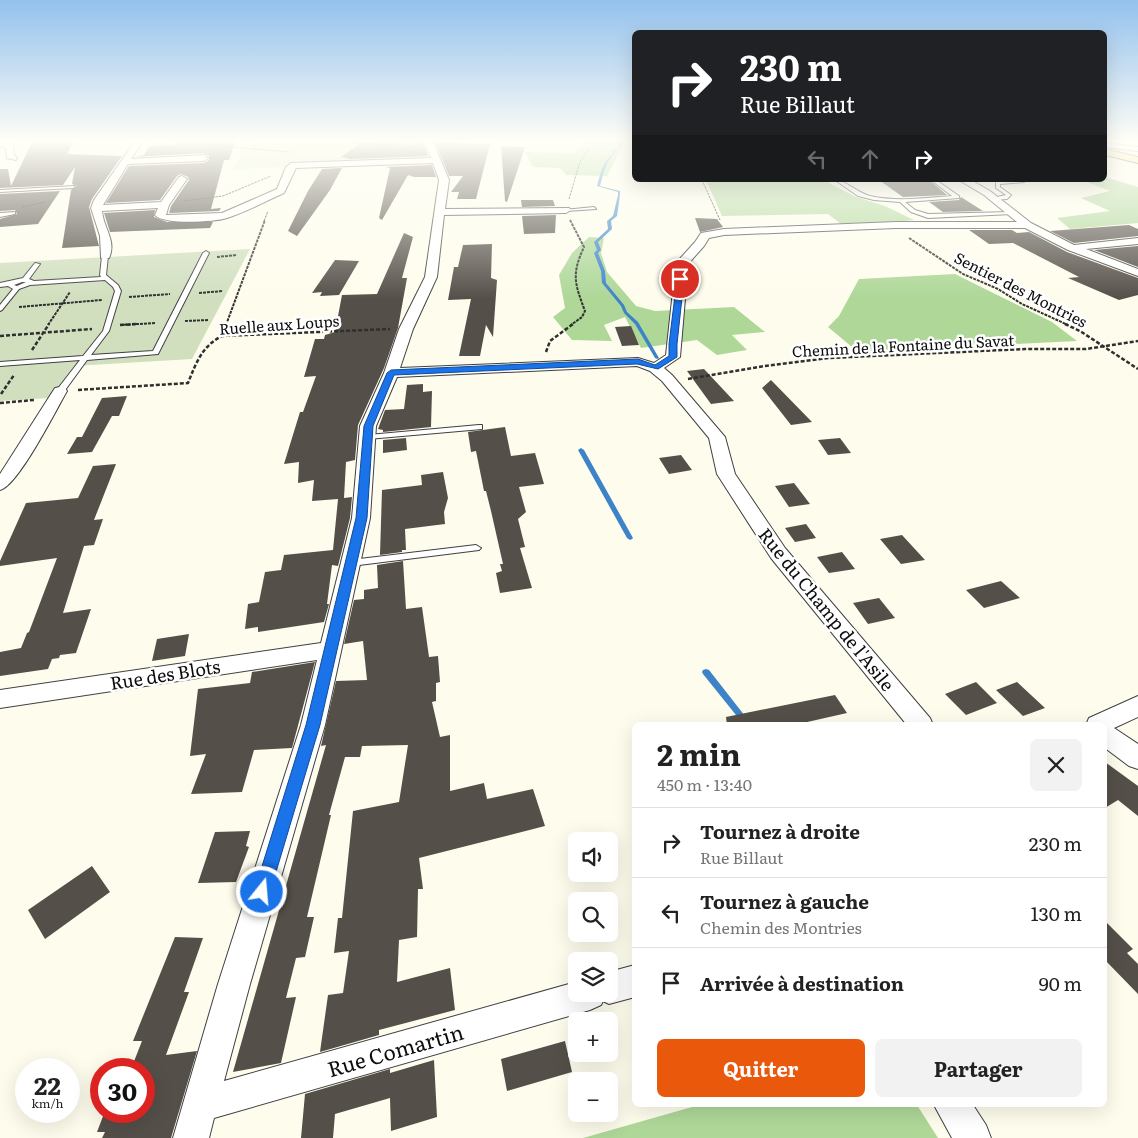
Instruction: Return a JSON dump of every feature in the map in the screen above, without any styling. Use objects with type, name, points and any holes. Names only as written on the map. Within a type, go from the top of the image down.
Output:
[{"type":"street","points":[[104,193],[96,208],[96,215],[105,236],[105,256]]},
{"type":"street","points":[[172,193],[164,205],[160,215],[162,218],[217,217],[231,214],[274,194]]},
{"type":"street","points":[[191,1138],[234,984],[313,725],[361,518],[368,426],[391,373],[406,329],[431,277],[442,193]]},
{"type":"street","points":[[985,193],[1027,225],[1072,248],[1138,273]]},
{"type":"street","points":[[96,208],[164,205]]},
{"type":"street","points":[[440,212],[566,210]]},
{"type":"street","points":[[391,373],[638,362],[656,368],[674,357],[673,344],[682,263],[700,244],[705,235],[724,232],[896,225],[1027,225]]},
{"type":"street","points":[[1072,248],[1138,241]]},
{"type":"street","name":"Rue du Champ de l'Asile","points":[[656,368],[671,382],[717,437],[726,474],[778,553],[918,722]]},
{"type":"street","points":[[0,485],[14,468],[58,395]]},
{"type":"street","name":"Rue des Blots","points":[[0,699],[331,650]]},
{"type":"street","points":[[1104,722],[1138,706]]},
{"type":"street","points":[[1107,736],[1138,758]]},
{"type":"street","points":[[618,986],[632,982]]},
{"type":"street","name":"Rue Comartin","points":[[200,1105],[568,1000]]},
{"type":"street","points":[[953,1107],[973,1138]]},
{"type":"lane","points":[[853,193],[866,198],[901,201],[958,197],[952,193]]},
{"type":"lane","points":[[995,199],[1005,198],[1008,195],[1005,193]]},
{"type":"lane","points":[[901,201],[913,211],[928,216],[1012,212]]},
{"type":"lane","points":[[566,210],[594,208]]},
{"type":"lane","points":[[0,214],[13,213]]},
{"type":"lane","points":[[0,364],[156,353],[205,255]]},
{"type":"lane","points":[[58,395],[107,327],[118,291],[108,278],[103,275],[105,256]]},
{"type":"lane","points":[[27,281],[37,264]]},
{"type":"lane","points":[[0,285],[14,286],[27,281],[108,278]]},
{"type":"lane","points":[[0,308],[14,286]]},
{"type":"lane","points":[[368,437],[478,427]]},
{"type":"lane","points":[[351,562],[476,548]]},
{"type":"path","points":[[164,205],[223,196],[229,193]]},
{"type":"path","points":[[542,365],[550,341],[582,317],[585,312],[575,283],[577,262],[584,247],[566,210],[565,205],[569,193]]},
{"type":"path","points":[[708,193],[724,232]]},
{"type":"path","points":[[222,336],[274,194]]},
{"type":"path","name":"Sentier des Montries","points":[[896,225],[911,240],[963,274],[998,289],[1022,304],[1080,331],[1138,369]]},
{"type":"path","points":[[205,255],[237,256]]},
{"type":"path","points":[[1,394],[79,280]]},
{"type":"path","points":[[0,308],[223,291]]},
{"type":"path","points":[[0,336],[209,320]]},
{"type":"path","name":"Ruelle aux Loups","points":[[58,395],[188,383],[205,346],[212,340],[222,336],[406,329]]},
{"type":"path","name":"Chemin de la Fontaine du Savat","points":[[671,382],[765,366],[829,358],[1104,347],[1138,341]]},
{"type":"path","points":[[0,403],[58,395]]},
{"type":"green space","points":[[712,193],[848,193],[885,206],[914,220],[845,227],[828,214],[722,216]]},
{"type":"green space","points":[[1101,193],[1138,193],[1138,223],[1070,229],[1057,218],[1110,211],[1081,198]]},
{"type":"green space","points":[[589,237],[604,238],[601,253],[607,272],[636,306],[655,311],[734,307],[765,332],[732,335],[747,350],[717,355],[697,340],[641,348],[625,317],[604,325],[612,341],[572,340],[553,317],[565,308],[559,275],[572,253]]},
{"type":"green space","points":[[250,249],[192,359],[74,366],[50,398],[0,401],[0,263]]},
{"type":"green space","points":[[955,274],[1052,322],[1077,341],[858,352],[828,327],[839,316],[859,279]]},
{"type":"green space","points":[[692,1107],[918,1107],[938,1138],[583,1138]]},
{"type":"building","points":[[59,193],[38,224],[0,227],[0,219],[17,214],[15,210],[0,211],[0,194]]},
{"type":"building","points":[[71,193],[96,193],[89,207],[99,246],[62,248]]},
{"type":"building","points":[[112,193],[165,193],[160,200],[106,203]]},
{"type":"building","points":[[180,193],[215,193],[211,209],[221,208],[219,211],[169,213],[171,206]]},
{"type":"building","points":[[307,193],[328,193],[297,236],[288,231]]},
{"type":"building","points":[[384,193],[398,193],[382,220],[379,218]]},
{"type":"building","points":[[459,193],[477,193],[476,199],[457,199]]},
{"type":"building","points":[[504,193],[510,193],[507,202],[505,201]]},
{"type":"building","points":[[898,193],[945,193],[947,195],[903,197]]},
{"type":"building","points":[[961,197],[983,211],[943,212],[929,202],[959,200]]},
{"type":"building","points":[[521,200],[553,200],[555,206],[522,207]]},
{"type":"building","points":[[155,210],[154,217],[167,222],[213,222],[210,228],[110,232],[104,213]]},
{"type":"building","points":[[556,215],[555,233],[524,234],[522,216]]},
{"type":"building","points":[[695,218],[717,219],[723,227],[700,232]]},
{"type":"building","points":[[1129,225],[1138,229],[1138,236],[1074,243],[1050,231]]},
{"type":"building","points":[[969,230],[1029,232],[1067,252],[1138,278],[1138,295],[1119,300],[1068,278],[1079,277],[1013,243],[989,244]]},
{"type":"building","points":[[404,233],[413,237],[402,278],[407,278],[398,328],[384,368],[358,425],[355,460],[346,462],[344,498],[352,497],[350,518],[338,566],[332,565],[327,604],[329,604],[324,622],[258,632],[258,627],[245,629],[248,604],[259,602],[265,572],[281,570],[284,555],[333,550],[338,499],[312,501],[314,480],[298,483],[299,462],[284,464],[300,412],[303,412],[316,376],[304,377],[315,339],[324,339],[325,335],[335,332],[342,295],[377,294]]},
{"type":"building","points":[[492,244],[491,278],[497,280],[493,337],[486,325],[480,356],[459,356],[471,299],[448,300],[454,267],[458,267],[463,245]]},
{"type":"building","points":[[1138,246],[1138,267],[1094,250]]},
{"type":"building","points":[[335,260],[359,261],[339,295],[320,296],[322,292],[312,293]]},
{"type":"building","points":[[631,326],[639,345],[622,346],[615,327]]},
{"type":"building","points":[[704,369],[734,401],[711,404],[687,371]]},
{"type":"building","points":[[771,380],[812,422],[791,425],[762,388]]},
{"type":"building","points":[[423,384],[423,392],[432,391],[431,427],[383,432],[383,430],[378,429],[385,410],[404,409],[407,385]]},
{"type":"building","points":[[127,396],[119,416],[112,416],[92,452],[67,454],[77,437],[82,437],[102,398]]},
{"type":"building","points":[[505,427],[511,456],[535,453],[544,484],[519,487],[526,512],[518,519],[525,547],[520,548],[532,588],[500,593],[496,573],[502,571],[500,564],[503,564],[486,491],[484,491],[476,451],[471,452],[468,432]]},
{"type":"building","points":[[406,438],[407,450],[383,453],[383,440]]},
{"type":"building","points":[[840,438],[851,453],[828,455],[818,440]]},
{"type":"building","points":[[681,455],[692,470],[669,474],[659,458]]},
{"type":"building","points":[[116,464],[94,520],[103,519],[94,545],[84,546],[63,613],[91,609],[76,653],[60,655],[59,658],[52,659],[48,669],[0,676],[0,652],[21,648],[57,558],[0,566],[0,561],[26,503],[78,498],[93,466]]},
{"type":"building","points":[[443,472],[448,498],[444,512],[445,524],[405,529],[406,550],[380,555],[382,490],[422,485],[421,475]]},
{"type":"building","points":[[794,483],[810,504],[789,507],[775,486]]},
{"type":"building","points":[[806,524],[816,538],[795,542],[785,528]]},
{"type":"building","points":[[902,535],[925,560],[901,564],[880,539]]},
{"type":"building","points":[[842,552],[855,569],[829,573],[817,557]]},
{"type":"building","points":[[403,561],[406,609],[422,607],[429,657],[438,656],[440,682],[436,683],[436,701],[432,702],[440,737],[450,735],[450,791],[484,783],[487,799],[533,789],[545,826],[419,858],[423,889],[418,889],[417,937],[399,940],[397,982],[450,968],[455,1010],[379,1030],[379,1035],[320,1052],[328,995],[343,993],[349,951],[334,953],[338,918],[342,918],[353,811],[399,802],[408,745],[362,746],[360,757],[345,757],[329,815],[331,815],[307,917],[314,917],[305,957],[296,958],[286,998],[296,997],[281,1063],[233,1072],[326,745],[321,746],[336,681],[367,680],[363,641],[344,644],[354,600],[364,599],[364,590],[378,588],[377,565]]},
{"type":"building","points":[[1001,581],[1020,598],[984,608],[966,590]]},
{"type":"building","points":[[879,598],[895,618],[868,624],[853,603]]},
{"type":"building","points":[[189,634],[185,656],[152,661],[157,639]]},
{"type":"building","points":[[315,662],[292,748],[254,750],[242,792],[191,794],[206,754],[190,756],[198,689],[250,683],[252,672]]},
{"type":"building","points":[[976,682],[997,703],[966,715],[945,694]]},
{"type":"building","points":[[1017,682],[1045,708],[1023,716],[996,690]]},
{"type":"building","points":[[835,695],[847,713],[807,722],[727,722],[726,717]]},
{"type":"building","points":[[1107,763],[1138,786],[1138,816],[1118,800],[1107,807]]},
{"type":"building","points":[[250,831],[246,846],[249,847],[236,882],[198,883],[215,832]]},
{"type":"building","points":[[92,866],[110,892],[45,939],[28,910]]},
{"type":"building","points":[[1107,923],[1133,949],[1127,953],[1138,964],[1138,994],[1107,962]]},
{"type":"building","points":[[175,937],[203,938],[184,992],[189,992],[166,1055],[197,1051],[171,1138],[102,1138],[105,1132],[97,1132],[100,1123],[155,1123],[155,1058],[135,1058],[142,1041],[133,1041]]},
{"type":"building","points":[[565,1041],[568,1062],[570,1062],[572,1072],[507,1091],[501,1059]]},
{"type":"building","points":[[434,1060],[437,1117],[391,1131],[390,1098],[335,1114],[333,1138],[301,1138],[305,1094],[390,1069],[390,1073]]},
{"type":"waterway","points":[[619,193],[615,216],[609,221],[610,229],[596,242],[599,250],[596,253],[603,271],[604,283],[623,306],[625,312],[637,323],[657,358]]},
{"type":"waterway","points":[[581,450],[630,538]]},
{"type":"waterway","points":[[706,672],[746,722]]},
{"type":"route","points":[[262,892],[313,725],[361,518],[368,426],[391,373],[638,362],[656,368],[674,357],[673,344],[680,279]]}]
